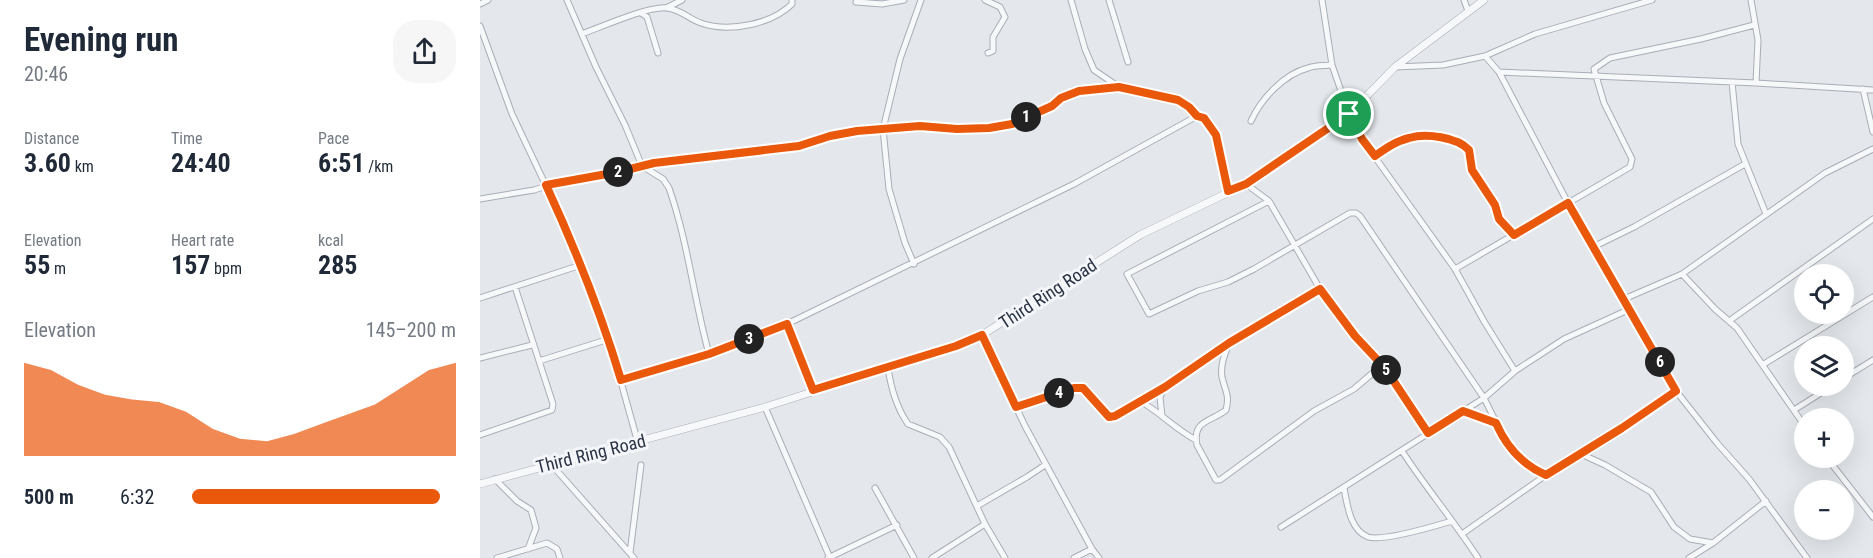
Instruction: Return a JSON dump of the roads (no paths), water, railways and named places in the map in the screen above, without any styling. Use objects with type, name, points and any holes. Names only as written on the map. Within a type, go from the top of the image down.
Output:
[{"type":"street","points":[[480,4],[488,0]]},
{"type":"street","points":[[567,0],[642,166],[663,179],[669,188],[688,258],[709,354]]},
{"type":"street","points":[[582,34],[641,13],[666,8],[682,0]]},
{"type":"street","points":[[666,8],[685,14],[700,23],[729,28],[751,24],[784,12],[792,0]]},
{"type":"street","points":[[856,2],[882,4],[904,0]]},
{"type":"street","points":[[914,264],[889,189],[883,129],[900,58],[921,0]]},
{"type":"street","points":[[985,0],[1000,7],[1005,17],[993,37],[993,51],[988,53]]},
{"type":"street","points":[[1071,0],[1085,49],[1094,70],[1119,87]]},
{"type":"street","points":[[1109,0],[1128,62]]},
{"type":"street","points":[[1322,0],[1332,65],[1349,114],[1362,139],[1455,269],[1515,371]]},
{"type":"street","points":[[1464,0],[1468,12]]},
{"type":"street","name":"Third Ring Road","points":[[480,484],[765,407],[956,346],[982,335],[1140,235],[1246,184],[1349,114],[1395,67],[1484,0]]},
{"type":"street","points":[[1395,67],[1443,65],[1485,56],[1535,34],[1652,0]]},
{"type":"street","points":[[1751,0],[1758,40],[1756,83]]},
{"type":"street","points":[[641,13],[647,17],[658,53]]},
{"type":"street","points":[[1455,269],[1630,167],[1632,159],[1604,103],[1594,69],[1610,58],[1701,39],[1754,25]]},
{"type":"street","points":[[480,26],[512,114],[581,265],[609,339],[638,442]]},
{"type":"street","points":[[480,49],[486,45]]},
{"type":"street","points":[[1485,56],[1499,72],[1568,203],[1676,391],[1766,501],[1807,558]]},
{"type":"street","points":[[1251,121],[1258,106],[1284,81],[1307,68],[1332,65]]},
{"type":"street","points":[[1499,72],[1873,90]]},
{"type":"street","points":[[1732,82],[1738,144],[1766,214]]},
{"type":"street","points":[[480,199],[534,190],[546,185],[642,166],[799,146],[830,136],[920,126],[957,129],[989,128],[1012,124],[1079,91],[1119,87],[1178,100],[1197,116],[1204,118],[1216,135],[1228,191]]},
{"type":"street","points":[[1863,89],[1873,132]]},
{"type":"street","points":[[621,380],[709,354],[787,324],[1074,184],[1197,116]]},
{"type":"street","points":[[1375,156],[1396,142],[1410,137],[1445,138],[1460,143],[1469,150],[1472,170],[1495,205],[1499,219],[1514,235]]},
{"type":"street","points":[[1624,299],[1682,274],[1825,173],[1873,149]]},
{"type":"street","points":[[1593,247],[1634,227],[1745,164]]},
{"type":"street","points":[[1246,184],[1269,201],[1320,289],[1355,336],[1382,365],[1428,433]]},
{"type":"street","points":[[1269,201],[1127,274],[1149,314],[1198,291],[1237,278],[1350,213],[1356,213],[1484,398],[1506,442],[1528,466],[1546,475]]},
{"type":"street","points":[[1729,321],[1873,219]]},
{"type":"street","points":[[480,298],[581,265]]},
{"type":"street","points":[[1682,274],[1714,309],[1737,328],[1794,410]]},
{"type":"street","points":[[480,435],[552,410],[553,404],[515,287]]},
{"type":"street","points":[[1016,407],[1074,388],[1083,388],[1109,417],[1115,416],[1165,387],[1229,343],[1320,289]]},
{"type":"street","points":[[1764,364],[1873,297]]},
{"type":"street","points":[[1281,526],[1484,398],[1515,371],[1564,339],[1630,309]]},
{"type":"street","points":[[787,324],[813,390]]},
{"type":"street","points":[[982,335],[1045,465],[1099,558]]},
{"type":"street","points":[[539,361],[609,339]]},
{"type":"street","points":[[1229,343],[1222,362],[1222,375],[1228,396],[1226,410],[1202,423],[1197,429],[1196,440],[1215,478],[1220,480],[1314,411],[1354,389],[1382,365]]},
{"type":"street","points":[[480,358],[532,345]]},
{"type":"street","points":[[1854,372],[1873,360]]},
{"type":"street","points":[[888,368],[895,401],[905,421],[940,437],[949,447],[1005,558]]},
{"type":"street","points":[[1162,416],[1160,397],[1165,387]]},
{"type":"street","points":[[1462,534],[1546,475],[1676,391]]},
{"type":"street","points":[[1797,408],[1816,396]]},
{"type":"street","points":[[1140,401],[1154,408],[1183,433],[1196,440]]},
{"type":"street","points":[[765,407],[829,558],[897,525]]},
{"type":"street","points":[[1463,411],[1496,423]]},
{"type":"street","points":[[1402,451],[1422,483],[1478,558]]},
{"type":"street","points":[[1579,453],[1605,465],[1651,492],[1674,527],[1690,539],[1713,543]]},
{"type":"street","points":[[551,464],[632,556]]},
{"type":"street","points":[[632,556],[641,465]]},
{"type":"street","points":[[977,506],[1045,465]]},
{"type":"street","points":[[1835,468],[1873,517]]},
{"type":"street","points":[[495,479],[517,501],[531,510],[536,528],[528,549]]},
{"type":"street","points":[[875,488],[914,558]]},
{"type":"street","points":[[1344,488],[1348,511],[1359,530],[1368,537],[1377,538],[1406,533],[1452,521]]},
{"type":"street","points":[[1689,558],[1713,543],[1766,501]]},
{"type":"street","points":[[932,558],[986,524]]},
{"type":"street","points":[[497,558],[547,543],[557,549],[560,558]]},
{"type":"street","points":[[1074,558],[1092,549]]}]
